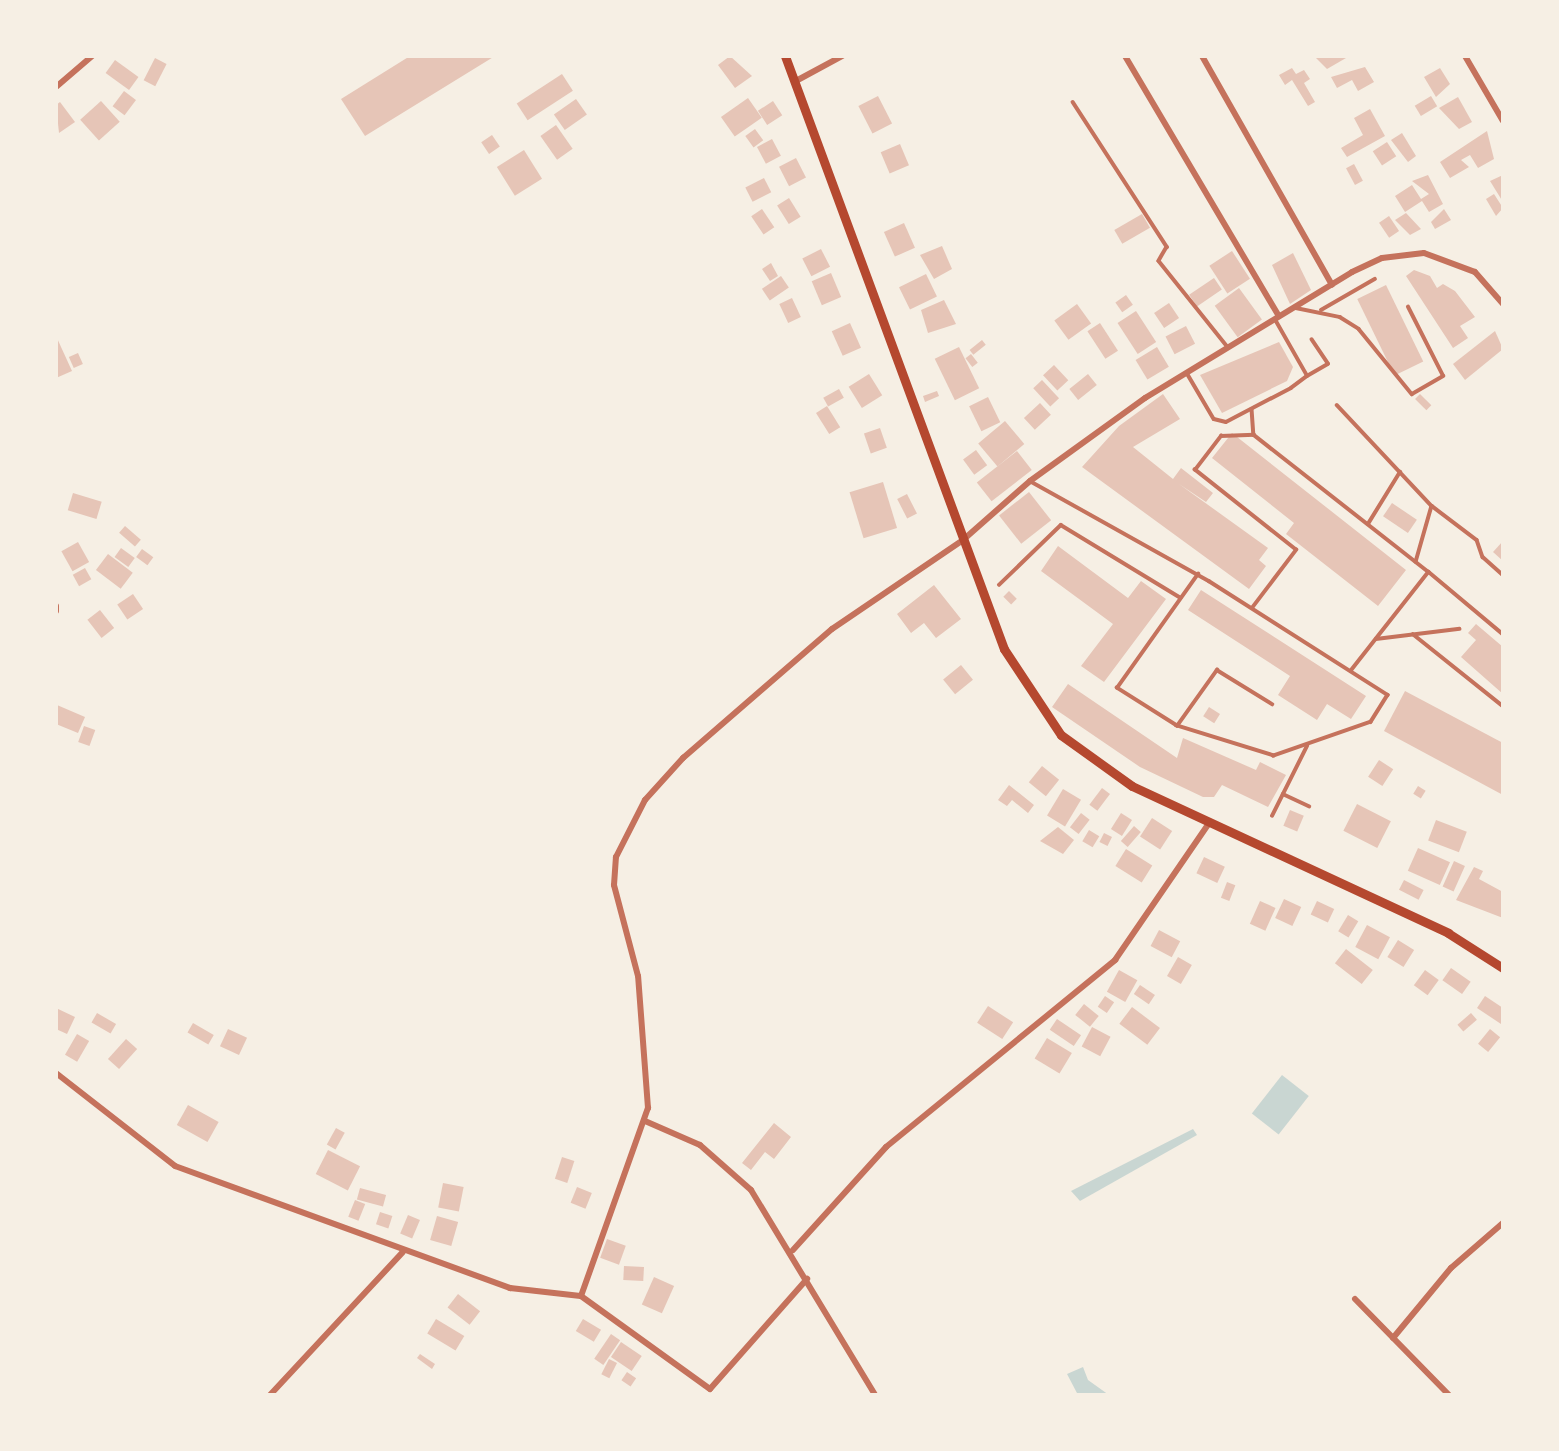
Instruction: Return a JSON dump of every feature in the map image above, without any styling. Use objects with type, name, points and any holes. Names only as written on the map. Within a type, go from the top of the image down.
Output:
[{"type":"main road","points":[[785,56],[1004,649],[1061,735],[1132,786],[1448,933],[1503,968]]},
{"type":"street","points":[[56,87],[92,56]]},
{"type":"street","points":[[794,82],[842,56]]},
{"type":"street","points":[[1125,56],[1276,317]]},
{"type":"street","points":[[1202,56],[1332,285]]},
{"type":"street","points":[[1465,56],[1503,121]]},
{"type":"street","points":[[581,1296],[645,1121],[648,1057],[638,976],[614,885],[626,830],[683,758],[832,629],[963,540],[1030,481],[1187,372],[1290,307],[1394,255],[1424,253],[1456,263],[1503,304]]},
{"type":"street","points":[[793,1250],[886,1147],[1115,960],[1210,821]]},
{"type":"street","points":[[56,1073],[175,1166],[403,1252],[510,1288],[581,1296],[709,1392],[807,1279]]},
{"type":"street","points":[[645,1121],[717,1157],[751,1190],[793,1250],[875,1395]]},
{"type":"street","points":[[1393,1338],[1451,1268],[1503,1223]]},
{"type":"street","points":[[270,1395],[403,1252]]},
{"type":"street","points":[[1355,1299],[1449,1395]]},
{"type":"lane","points":[[1073,102],[1167,247],[1159,261],[1228,347]]},
{"type":"lane","points":[[1321,310],[1374,279]]},
{"type":"lane","points":[[1290,307],[1321,310],[1359,329],[1412,394],[1443,376],[1408,307]]},
{"type":"lane","points":[[1276,317],[1307,376]]},
{"type":"lane","points":[[1187,372],[1214,419],[1226,422],[1328,364],[1312,340]]},
{"type":"lane","points":[[1337,405],[1432,506],[1477,540],[1482,557],[1503,575]]},
{"type":"lane","points":[[1252,409],[1254,435]]},
{"type":"lane","points":[[1252,608],[1296,550],[1195,470],[1221,436],[1254,435],[1429,572],[1503,635]]},
{"type":"lane","points":[[1368,524],[1400,472]]},
{"type":"lane","points":[[1030,481],[1198,574],[1388,695],[1371,722],[1274,756],[1177,726],[1117,688],[1198,574]]},
{"type":"lane","points":[[1416,562],[1432,506]]},
{"type":"lane","points":[[999,585],[1061,525],[1181,598]]},
{"type":"lane","points":[[1350,671],[1429,572]]},
{"type":"lane","points":[[1376,639],[1459,629]]},
{"type":"lane","points":[[1413,634],[1503,706]]},
{"type":"lane","points":[[1177,726],[1217,670],[1272,704]]},
{"type":"lane","points":[[1272,816],[1308,744]]},
{"type":"lane","points":[[1283,794],[1309,806]]},
{"type":"shaded area","points":[[1282,1075],[1309,1096],[1279,1135],[1252,1114]]},
{"type":"shaded area","points":[[1193,1129],[1197,1135],[1080,1201],[1071,1191]]},
{"type":"shaded area","points":[[1083,1367],[1088,1380],[1109,1395],[1078,1395],[1067,1374]]},
{"type":"building","points":[[410,56],[495,56],[365,136],[341,99]]},
{"type":"building","points":[[730,56],[752,76],[735,88],[718,65]]},
{"type":"building","points":[[1314,56],[1344,56],[1346,58],[1327,69]]},
{"type":"building","points":[[155,58],[167,64],[155,86],[144,80]]},
{"type":"building","points":[[115,60],[138,77],[129,90],[106,73]]},
{"type":"building","points":[[1365,67],[1374,82],[1358,91],[1352,80],[1337,88],[1331,77]]},
{"type":"building","points":[[1292,68],[1296,74],[1304,70],[1310,79],[1304,83],[1315,102],[1308,106],[1292,80],[1285,85],[1279,75]]},
{"type":"building","points":[[1440,68],[1450,84],[1436,97],[1424,77]]},
{"type":"building","points":[[562,74],[573,91],[528,120],[517,103]]},
{"type":"building","points":[[124,91],[136,100],[125,115],[113,106]]},
{"type":"building","points":[[878,96],[892,124],[872,134],[858,106]]},
{"type":"building","points":[[1431,96],[1437,106],[1421,116],[1415,106]]},
{"type":"building","points":[[1458,97],[1472,122],[1459,129],[1439,108]]},
{"type":"building","points":[[748,98],[762,118],[735,137],[721,117]]},
{"type":"building","points":[[576,99],[587,115],[565,130],[554,114]]},
{"type":"building","points":[[101,101],[120,122],[99,141],[80,120]]},
{"type":"building","points":[[773,101],[782,115],[767,125],[758,111]]},
{"type":"building","points":[[60,102],[75,122],[59,133],[56,105]]},
{"type":"building","points":[[1370,109],[1385,136],[1347,157],[1341,148],[1363,135],[1354,118]]},
{"type":"building","points":[[556,125],[573,149],[557,160],[540,136]]},
{"type":"building","points":[[755,129],[763,140],[754,147],[745,136]]},
{"type":"building","points":[[1487,131],[1494,159],[1478,168],[1470,155],[1461,160],[1469,167],[1450,178],[1440,162]]},
{"type":"building","points":[[1402,133],[1416,156],[1408,162],[1391,140]]},
{"type":"building","points":[[492,135],[500,147],[489,154],[481,142]]},
{"type":"building","points":[[772,139],[781,156],[766,164],[757,147]]},
{"type":"building","points":[[1387,142],[1396,156],[1382,166],[1373,151]]},
{"type":"building","points":[[900,144],[909,165],[890,173],[881,152]]},
{"type":"building","points":[[524,150],[542,179],[515,196],[497,167]]},
{"type":"building","points":[[796,158],[806,178],[789,186],[779,167]]},
{"type":"building","points":[[1354,164],[1363,181],[1355,185],[1346,168]]},
{"type":"building","points":[[1428,175],[1443,204],[1429,212],[1422,201],[1405,212],[1395,196],[1412,185],[1421,199],[1429,194],[1412,181]]},
{"type":"building","points":[[1503,175],[1503,202],[1490,181]]},
{"type":"building","points":[[764,178],[771,192],[753,202],[745,188]]},
{"type":"building","points":[[1494,194],[1503,208],[1496,216],[1486,199]]},
{"type":"building","points":[[789,198],[801,217],[789,224],[777,205]]},
{"type":"building","points":[[762,209],[774,227],[764,235],[751,216]]},
{"type":"building","points":[[1444,209],[1451,220],[1435,229],[1431,222]]},
{"type":"building","points":[[1406,213],[1421,229],[1410,235],[1395,220]]},
{"type":"building","points":[[1142,214],[1150,228],[1122,244],[1114,230]]},
{"type":"building","points":[[1389,216],[1399,231],[1389,238],[1379,223]]},
{"type":"building","points":[[904,223],[915,248],[895,257],[884,232]]},
{"type":"building","points":[[942,246],[952,269],[934,279],[920,255]]},
{"type":"building","points":[[821,249],[830,267],[811,276],[802,259]]},
{"type":"building","points":[[1232,251],[1250,279],[1227,293],[1209,266]]},
{"type":"building","points":[[1293,253],[1311,290],[1290,304],[1272,265]]},
{"type":"building","points":[[771,263],[778,276],[770,281],[762,269]]},
{"type":"building","points":[[1414,270],[1430,276],[1437,288],[1443,284],[1455,291],[1475,317],[1460,326],[1468,338],[1453,348],[1406,276]]},
{"type":"building","points":[[831,273],[841,297],[822,305],[812,281]]},
{"type":"building","points":[[926,274],[937,296],[910,310],[899,287]]},
{"type":"building","points":[[781,276],[789,288],[770,300],[762,289]]},
{"type":"building","points":[[1214,278],[1222,290],[1197,306],[1189,295]]},
{"type":"building","points":[[1386,285],[1423,361],[1395,375],[1357,299]]},
{"type":"building","points":[[1239,288],[1262,320],[1238,337],[1215,306]]},
{"type":"building","points":[[1126,295],[1133,305],[1122,312],[1115,302]]},
{"type":"building","points":[[792,298],[801,317],[788,323],[779,304]]},
{"type":"building","points":[[944,300],[956,324],[928,333],[921,310]]},
{"type":"building","points":[[1169,303],[1179,318],[1164,328],[1154,313]]},
{"type":"building","points":[[1077,304],[1091,323],[1068,340],[1054,320]]},
{"type":"building","points":[[1136,311],[1156,342],[1138,354],[1118,323]]},
{"type":"building","points":[[850,323],[861,348],[843,356],[832,331]]},
{"type":"building","points":[[1100,323],[1118,351],[1105,359],[1087,331]]},
{"type":"building","points":[[1186,326],[1195,344],[1175,354],[1166,336]]},
{"type":"building","points":[[1495,331],[1503,349],[1465,380],[1453,364]]},
{"type":"building","points":[[56,336],[72,371],[56,378]]},
{"type":"building","points":[[982,340],[986,345],[973,355],[970,350]]},
{"type":"building","points":[[1279,342],[1293,367],[1287,381],[1222,413],[1200,375]]},
{"type":"building","points":[[959,347],[979,388],[955,400],[935,359]]},
{"type":"building","points":[[1157,347],[1169,367],[1147,380],[1136,360]]},
{"type":"building","points":[[78,353],[83,364],[74,368],[69,357]]},
{"type":"building","points":[[971,354],[978,363],[972,367],[965,358]]},
{"type":"building","points":[[1054,365],[1068,380],[1057,391],[1043,375]]},
{"type":"building","points":[[869,374],[882,395],[862,408],[849,387]]},
{"type":"building","points":[[1088,374],[1097,385],[1078,400],[1069,389]]},
{"type":"building","points":[[1042,380],[1059,398],[1050,406],[1033,388]]},
{"type":"building","points":[[839,389],[844,398],[828,406],[823,398]]},
{"type":"building","points":[[937,391],[939,396],[925,402],[923,396]]},
{"type":"building","points":[[1163,394],[1180,419],[1133,447],[1173,479],[1181,468],[1213,493],[1206,502],[1179,484],[1268,548],[1259,560],[1266,566],[1249,589],[1082,467],[1119,426]]},
{"type":"building","points":[[1420,394],[1431,405],[1426,410],[1415,399]]},
{"type":"building","points":[[988,397],[1000,422],[981,431],[969,406]]},
{"type":"building","points":[[1040,403],[1051,415],[1035,430],[1024,418]]},
{"type":"building","points":[[827,406],[840,427],[829,434],[816,413]]},
{"type":"building","points":[[1005,421],[1024,444],[997,466],[978,443]]},
{"type":"building","points":[[880,428],[887,448],[871,453],[864,434]]},
{"type":"building","points":[[1232,433],[1406,570],[1378,606],[1286,534],[1294,523],[1212,458]]},
{"type":"building","points":[[976,450],[987,465],[974,475],[963,459]]},
{"type":"building","points":[[1017,451],[1032,470],[992,501],[977,482]]},
{"type":"building","points":[[883,482],[897,528],[864,538],[850,492]]},
{"type":"building","points":[[1029,492],[1051,520],[1021,544],[999,515]]},
{"type":"building","points":[[73,493],[102,502],[96,519],[68,510]]},
{"type":"building","points":[[907,494],[917,514],[907,519],[897,499]]},
{"type":"building","points":[[1392,503],[1417,520],[1408,533],[1383,516]]},
{"type":"building","points":[[125,526],[141,540],[135,547],[119,533]]},
{"type":"building","points":[[1503,541],[1503,561],[1493,552]]},
{"type":"building","points":[[78,542],[89,562],[73,571],[61,551]]},
{"type":"building","points":[[1058,546],[1128,598],[1141,581],[1166,599],[1104,682],[1081,666],[1113,624],[1041,571]]},
{"type":"building","points":[[121,548],[135,558],[128,567],[115,557]]},
{"type":"building","points":[[142,549],[153,557],[147,565],[136,557]]},
{"type":"building","points":[[108,554],[133,573],[121,589],[96,570]]},
{"type":"building","points":[[85,568],[91,579],[79,586],[73,575]]},
{"type":"building","points":[[934,585],[961,619],[936,638],[924,623],[911,633],[897,614]]},
{"type":"building","points":[[1201,590],[1366,696],[1351,719],[1327,704],[1317,720],[1278,695],[1290,676],[1188,610]]},
{"type":"building","points":[[1009,591],[1017,599],[1011,604],[1003,597]]},
{"type":"building","points":[[133,594],[143,609],[127,620],[117,605]]},
{"type":"building","points":[[100,610],[114,628],[102,638],[87,620]]},
{"type":"building","points":[[1476,624],[1503,647],[1503,694],[1461,657],[1476,640],[1468,633]]},
{"type":"building","points":[[961,665],[973,680],[955,694],[943,679]]},
{"type":"building","points":[[1068,684],[1177,758],[1183,738],[1256,770],[1260,762],[1286,775],[1268,807],[1222,785],[1214,797],[1203,797],[1140,767],[1052,707]]},
{"type":"building","points":[[1405,691],[1503,743],[1503,795],[1384,731]]},
{"type":"building","points":[[57,705],[85,717],[78,733],[56,724]]},
{"type":"building","points":[[1209,707],[1220,714],[1214,723],[1203,716]]},
{"type":"building","points":[[84,726],[95,730],[89,746],[78,742]]},
{"type":"building","points":[[1379,760],[1393,769],[1382,786],[1368,777]]},
{"type":"building","points":[[1042,766],[1059,780],[1046,796],[1029,782]]},
{"type":"building","points":[[1009,785],[1034,805],[1028,813],[1012,800],[1007,806],[998,800]]},
{"type":"building","points":[[1418,786],[1426,791],[1421,798],[1413,794]]},
{"type":"building","points":[[1102,788],[1110,794],[1097,811],[1089,805]]},
{"type":"building","points":[[1063,789],[1081,800],[1065,826],[1047,816]]},
{"type":"building","points":[[1357,804],[1391,821],[1377,848],[1343,831]]},
{"type":"building","points":[[1290,810],[1304,816],[1297,832],[1283,826]]},
{"type":"building","points":[[1081,813],[1090,820],[1079,834],[1070,827]]},
{"type":"building","points":[[1121,813],[1132,820],[1122,836],[1111,829]]},
{"type":"building","points":[[1152,818],[1172,831],[1160,850],[1140,836]]},
{"type":"building","points":[[1436,820],[1467,832],[1459,852],[1428,841]]},
{"type":"building","points":[[1134,826],[1141,832],[1128,847],[1121,841]]},
{"type":"building","points":[[1058,827],[1074,840],[1063,854],[1040,841]]},
{"type":"building","points":[[1089,830],[1099,836],[1093,847],[1082,841]]},
{"type":"building","points":[[1104,833],[1112,837],[1107,846],[1099,842]]},
{"type":"building","points":[[1418,848],[1450,862],[1440,885],[1408,871]]},
{"type":"building","points":[[1126,849],[1152,865],[1142,882],[1115,866]]},
{"type":"building","points":[[1204,857],[1225,867],[1217,883],[1196,873]]},
{"type":"building","points":[[1454,861],[1465,866],[1454,891],[1443,887]]},
{"type":"building","points":[[1474,867],[1483,871],[1479,879],[1503,892],[1503,918],[1456,900]]},
{"type":"building","points":[[1404,880],[1424,890],[1419,900],[1399,890]]},
{"type":"building","points":[[1227,882],[1235,885],[1229,901],[1221,898]]},
{"type":"building","points":[[1284,899],[1301,907],[1292,926],[1275,918]]},
{"type":"building","points":[[1260,901],[1276,908],[1265,931],[1250,924]]},
{"type":"building","points":[[1317,901],[1334,909],[1328,923],[1311,915]]},
{"type":"building","points":[[1348,915],[1358,921],[1349,937],[1338,931]]},
{"type":"building","points":[[1367,925],[1390,937],[1378,959],[1355,947]]},
{"type":"building","points":[[1159,930],[1180,941],[1172,957],[1151,946]]},
{"type":"building","points":[[1398,940],[1414,950],[1404,967],[1387,957]]},
{"type":"building","points":[[1346,949],[1373,970],[1362,984],[1335,963]]},
{"type":"building","points":[[1178,957],[1192,965],[1181,984],[1167,976]]},
{"type":"building","points":[[1451,968],[1471,982],[1462,994],[1442,980]]},
{"type":"building","points":[[1119,970],[1137,980],[1125,1002],[1107,992]]},
{"type":"building","points":[[1425,970],[1439,980],[1428,995],[1414,985]]},
{"type":"building","points":[[1140,985],[1155,995],[1149,1004],[1134,994]]},
{"type":"building","points":[[1105,996],[1114,1002],[1107,1013],[1098,1007]]},
{"type":"building","points":[[1485,996],[1503,1008],[1501,1024],[1477,1008]]},
{"type":"building","points":[[1084,1004],[1099,1016],[1090,1027],[1075,1015]]},
{"type":"building","points":[[988,1006],[1013,1022],[1002,1039],[977,1023]]},
{"type":"building","points":[[1132,1007],[1160,1028],[1147,1045],[1119,1024]]},
{"type":"building","points":[[56,1008],[75,1017],[67,1034],[56,1029]]},
{"type":"building","points":[[97,1013],[116,1024],[111,1034],[92,1023]]},
{"type":"building","points":[[1471,1013],[1477,1020],[1463,1032],[1457,1025]]},
{"type":"building","points":[[1057,1019],[1081,1035],[1074,1046],[1050,1030]]},
{"type":"building","points":[[193,1023],[214,1035],[208,1045],[188,1033]]},
{"type":"building","points":[[1092,1027],[1111,1037],[1100,1056],[1082,1046]]},
{"type":"building","points":[[228,1029],[247,1038],[239,1055],[220,1046]]},
{"type":"building","points":[[1490,1029],[1500,1037],[1488,1052],[1478,1044]]},
{"type":"building","points":[[77,1034],[89,1041],[77,1062],[65,1055]]},
{"type":"building","points":[[1047,1038],[1072,1053],[1059,1074],[1035,1059]]},
{"type":"building","points":[[126,1039],[137,1049],[119,1069],[108,1059]]},
{"type":"building","points":[[188,1105],[219,1122],[207,1142],[177,1125]]},
{"type":"building","points":[[774,1123],[791,1137],[774,1159],[765,1152],[751,1170],[742,1163]]},
{"type":"building","points":[[336,1128],[345,1133],[336,1149],[327,1145]]},
{"type":"building","points":[[328,1150],[360,1166],[348,1190],[316,1174]]},
{"type":"building","points":[[562,1157],[574,1161],[567,1183],[555,1179]]},
{"type":"building","points":[[443,1183],[464,1187],[459,1212],[438,1208]]},
{"type":"building","points":[[577,1187],[592,1193],[585,1209],[571,1203]]},
{"type":"building","points":[[360,1188],[386,1195],[383,1207],[357,1200]]},
{"type":"building","points":[[355,1200],[365,1204],[358,1221],[348,1217]]},
{"type":"building","points":[[380,1212],[392,1216],[388,1228],[376,1224]]},
{"type":"building","points":[[408,1215],[420,1220],[412,1238],[400,1233]]},
{"type":"building","points":[[437,1216],[458,1222],[451,1246],[430,1240]]},
{"type":"building","points":[[607,1239],[626,1246],[619,1265],[600,1258]]},
{"type":"building","points":[[624,1266],[644,1267],[643,1281],[623,1280]]},
{"type":"building","points":[[654,1277],[674,1286],[662,1313],[642,1304]]},
{"type":"building","points":[[458,1294],[480,1311],[470,1325],[448,1307]]},
{"type":"building","points":[[436,1319],[464,1336],[456,1351],[427,1334]]},
{"type":"building","points":[[583,1319],[601,1330],[594,1342],[576,1331]]},
{"type":"building","points":[[611,1334],[620,1340],[603,1365],[594,1359]]},
{"type":"building","points":[[621,1342],[642,1356],[632,1371],[611,1357]]},
{"type":"building","points":[[420,1354],[435,1364],[432,1369],[417,1358]]},
{"type":"building","points":[[609,1359],[617,1363],[609,1378],[601,1374]]},
{"type":"building","points":[[627,1372],[636,1378],[631,1386],[621,1380]]}]
